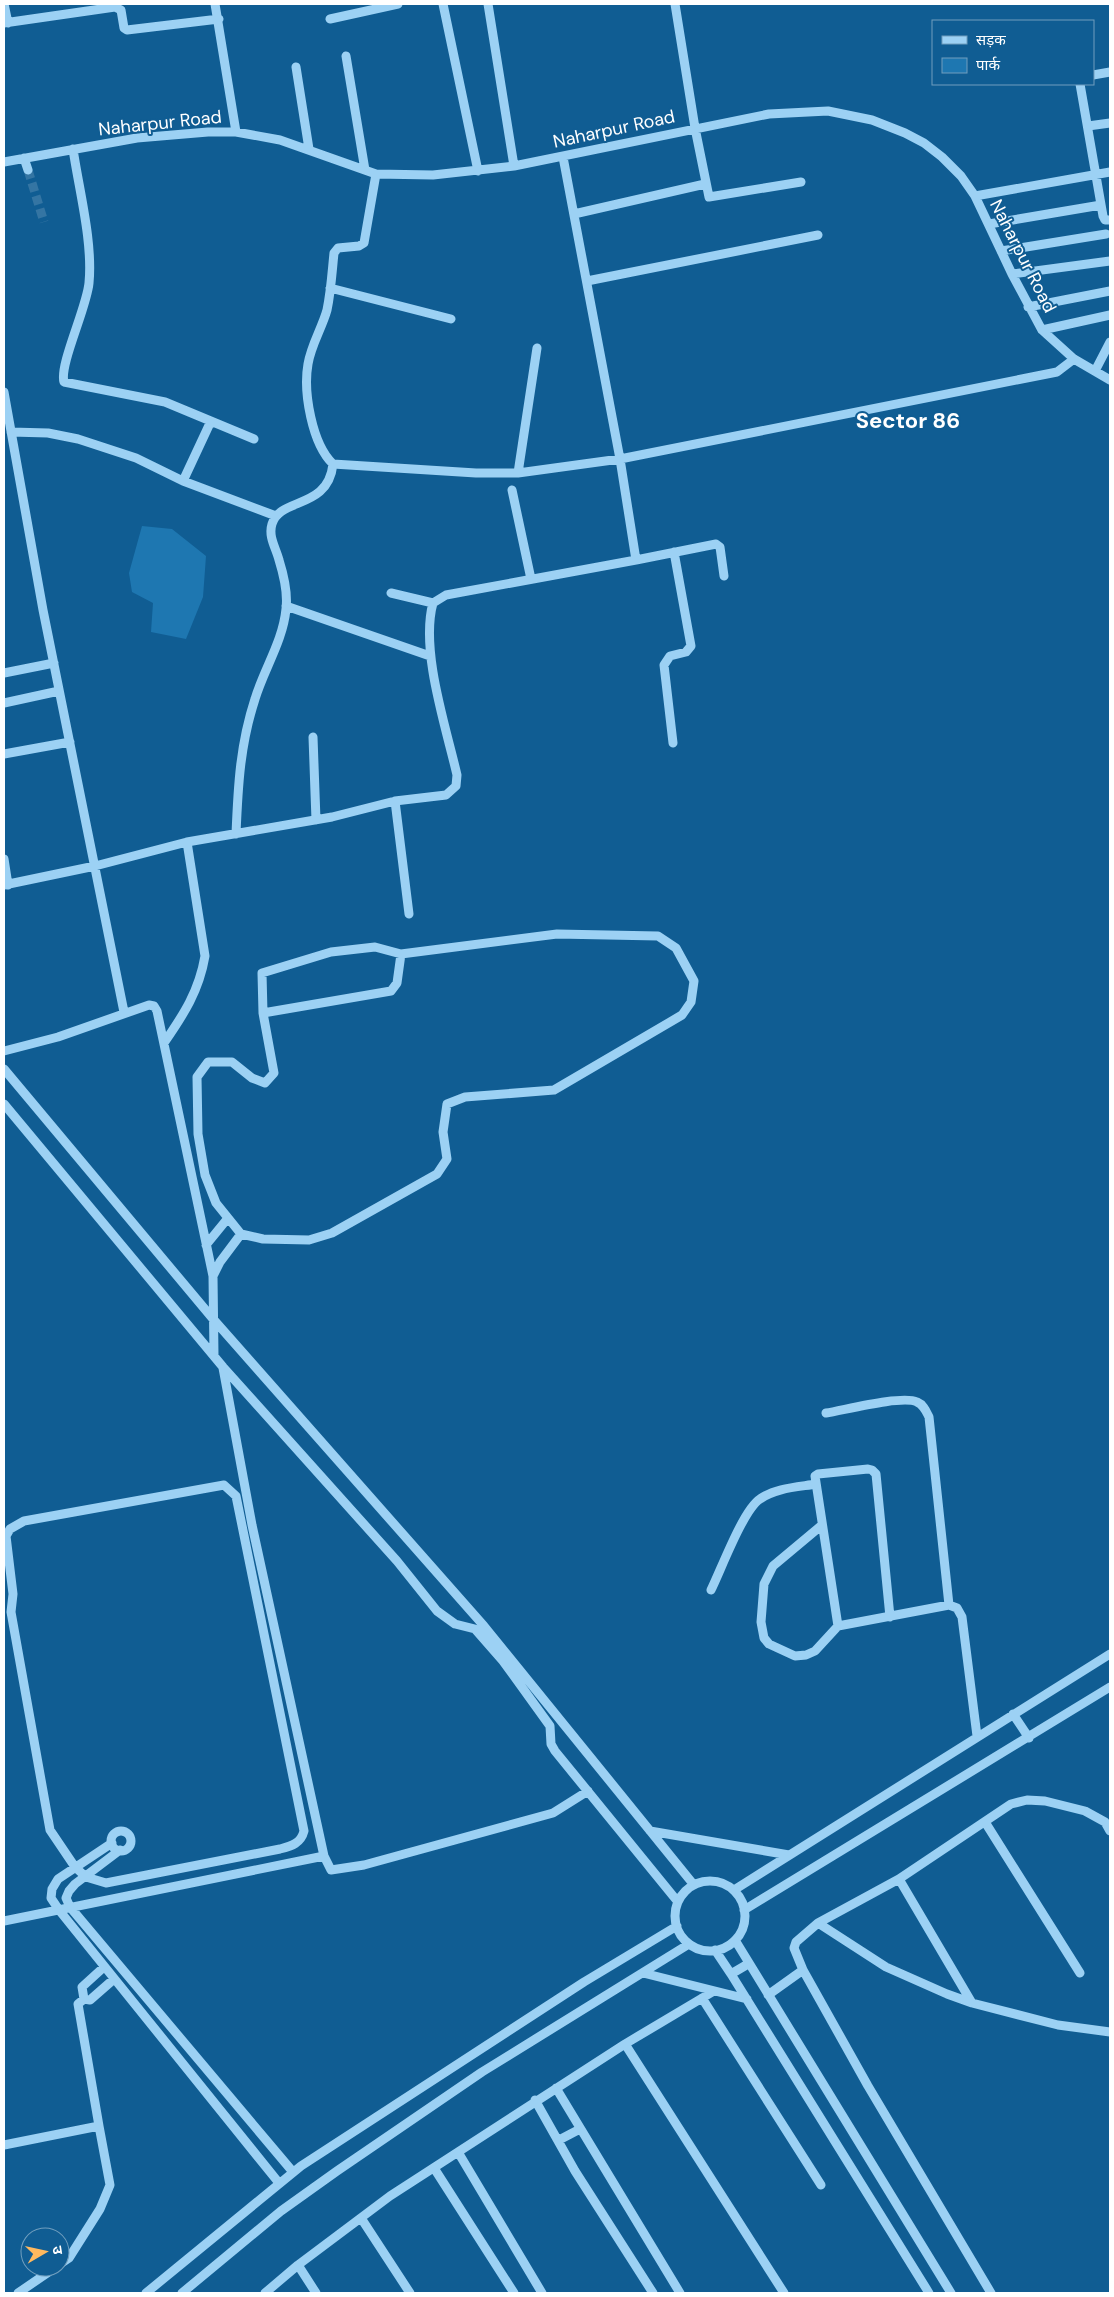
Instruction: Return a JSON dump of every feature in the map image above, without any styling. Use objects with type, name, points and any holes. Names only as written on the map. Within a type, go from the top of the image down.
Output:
[{"type":"street","points":[[4,4],[6,23],[115,7],[121,10],[124,28],[127,30],[219,19]]},
{"type":"street","points":[[215,4],[219,19],[236,132]]},
{"type":"street","points":[[330,19],[398,4]]},
{"type":"street","points":[[443,4],[478,171]]},
{"type":"street","points":[[488,4],[514,166]]},
{"type":"street","points":[[675,4],[708,195],[712,198],[801,182]]},
{"type":"street","points":[[346,56],[365,170]]},
{"type":"street","points":[[296,67],[309,149]]},
{"type":"street","points":[[1094,75],[1110,72]]},
{"type":"street","points":[[1080,85],[1104,220],[1110,220]]},
{"type":"street","name":"Naharpur Road","points":[[4,162],[170,134],[236,132],[280,140],[376,174],[408,176],[478,171],[514,166],[769,114],[828,111],[872,120],[906,133],[924,143],[960,176],[975,196],[1012,274],[1042,330],[1074,359],[1110,380]]},
{"type":"street","points":[[1088,126],[1110,123]]},
{"type":"street","points":[[73,150],[90,275],[88,292],[65,365],[64,382],[158,400],[254,439]]},
{"type":"street","points":[[563,157],[620,459],[636,560]]},
{"type":"street","points":[[24,158],[28,170]]},
{"type":"street","points":[[975,196],[1110,172]]},
{"type":"street","points":[[376,174],[366,239],[360,246],[336,250],[327,310],[312,351],[307,376],[311,412],[317,439],[324,455],[333,464],[476,473],[518,473],[620,459],[1057,372],[1074,359]]},
{"type":"street","points":[[574,214],[706,184]]},
{"type":"street","points":[[989,224],[1102,205]]},
{"type":"street","points":[[1002,251],[1106,234]]},
{"type":"street","points":[[587,281],[818,236]]},
{"type":"street","points":[[1012,274],[1110,261]]},
{"type":"street","points":[[330,288],[451,319]]},
{"type":"street","points":[[1028,306],[1110,291]]},
{"type":"street","points":[[1042,330],[1110,315]]},
{"type":"street","points":[[1095,371],[1110,342]]},
{"type":"street","points":[[518,473],[538,348]]},
{"type":"street","points":[[4,392],[59,691],[96,866],[124,1012]]},
{"type":"street","points":[[183,481],[210,421]]},
{"type":"street","points":[[11,432],[56,434],[78,439],[136,458],[183,481],[276,516]]},
{"type":"street","points":[[236,834],[238,774],[247,724],[255,696],[276,646],[286,606],[285,584],[271,535],[272,524],[276,516],[319,494],[332,475],[333,464]]},
{"type":"street","points":[[512,490],[531,579]]},
{"type":"street","points":[[4,859],[6,885],[96,866],[187,842],[316,820],[394,801],[446,794],[456,786],[458,775],[430,656],[428,620],[433,603],[446,595],[716,544],[720,548],[724,576]]},
{"type":"street","points":[[673,743],[664,665],[670,656],[686,652],[691,646],[674,552]]},
{"type":"street","points":[[391,593],[433,603]]},
{"type":"street","points":[[286,606],[430,656]]},
{"type":"street","points":[[4,673],[54,663]]},
{"type":"street","points":[[4,703],[59,691]]},
{"type":"street","points":[[314,737],[316,820]]},
{"type":"street","points":[[4,754],[70,742]]},
{"type":"street","points":[[394,801],[409,914]]},
{"type":"street","points":[[164,1043],[188,1009],[203,970],[205,956],[187,842]]},
{"type":"street","points":[[557,934],[658,936],[676,948],[694,981],[691,1002],[682,1015],[554,1090],[465,1097],[447,1104],[443,1132],[447,1159],[437,1174],[332,1233],[309,1240],[263,1238],[241,1234],[216,1203],[205,1175],[198,1134],[197,1077],[208,1062],[232,1062],[252,1078],[265,1083],[274,1073],[263,1013],[262,973],[331,952],[376,947],[401,954],[557,934]]},
{"type":"street","points":[[263,1013],[391,991],[397,983],[401,954]]},
{"type":"street","points":[[4,1051],[58,1037],[124,1012],[149,1005],[154,1006],[158,1011],[213,1276],[214,1356]]},
{"type":"street","points":[[4,1069],[214,1320],[484,1626],[694,1885]]},
{"type":"street","points":[[4,1104],[222,1367],[397,1561],[437,1611],[455,1624],[475,1629],[497,1654],[550,1726],[551,1744],[555,1751],[678,1902]]},
{"type":"street","points":[[206,1245],[228,1218]]},
{"type":"street","points":[[213,1276],[220,1262],[241,1234]]},
{"type":"street","points":[[222,1367],[252,1525],[328,1868],[334,1871],[364,1865],[553,1813],[588,1791]]},
{"type":"street","points":[[826,1413],[902,1400],[917,1402],[925,1408],[929,1417],[950,1605]]},
{"type":"street","points":[[838,1626],[816,1484],[815,1476],[818,1474],[868,1469],[876,1474],[890,1617]]},
{"type":"street","points":[[711,1590],[746,1516],[758,1500],[770,1494],[816,1484]]},
{"type":"street","points":[[224,1485],[236,1496],[304,1831],[303,1836],[292,1845],[280,1849],[106,1883],[86,1877],[75,1867],[50,1830],[11,1612],[13,1594],[6,1536],[10,1529],[24,1521],[224,1485]]},
{"type":"street","points":[[822,1525],[773,1566],[764,1584],[760,1622],[764,1638],[770,1644],[795,1656],[806,1655],[815,1650],[838,1626],[950,1605],[957,1608],[962,1617],[977,1736]]},
{"type":"street","points":[[734,1890],[1110,1654]]},
{"type":"street","points":[[744,1910],[1110,1687]]},
{"type":"street","points":[[1013,1714],[1029,1738]]},
{"type":"street","points":[[991,2293],[868,2086],[803,1970],[794,1948],[796,1942],[818,1923],[900,1878],[1011,1804],[1027,1800],[1045,1801],[1085,1811],[1105,1822],[1110,1831]]},
{"type":"street","points":[[985,1822],[1080,1973]]},
{"type":"street","points":[[650,1831],[789,1854]]},
{"type":"street","points":[[117,1832],[124,1832],[129,1835],[130,1844],[126,1849],[120,1850],[114,1848],[112,1843],[113,1836],[117,1832]]},
{"type":"street","points":[[112,1843],[58,1879],[52,1889],[51,1898],[114,1979],[280,2182]]},
{"type":"street","points":[[120,1850],[69,1891],[66,1898],[70,1907],[293,2172]]},
{"type":"street","points":[[4,1921],[324,1856]]},
{"type":"street","points":[[900,1878],[972,2003]]},
{"type":"street","points":[[704,1881],[725,1884],[734,1890],[741,1899],[744,1910],[741,1932],[735,1940],[726,1947],[714,1950],[706,1950],[689,1944],[677,1926],[676,1910],[684,1892],[704,1881]]},
{"type":"street","points":[[818,1923],[886,1967],[972,2003],[1058,2025],[1110,2032]]},
{"type":"street","points":[[146,2293],[293,2172],[584,1982],[677,1926]]},
{"type":"street","points":[[735,1940],[951,2293]]},
{"type":"street","points":[[182,2293],[281,2212],[337,2171],[482,2072],[644,1974],[689,1944]]},
{"type":"street","points":[[714,1950],[747,1999],[929,2293]]},
{"type":"street","points":[[731,1974],[748,1964]]},
{"type":"street","points":[[84,1999],[82,1987],[104,1966]]},
{"type":"street","points":[[768,1995],[803,1970]]},
{"type":"street","points":[[644,1974],[747,1999]]},
{"type":"street","points":[[70,2256],[100,2209],[110,2185],[78,2004],[84,1999],[90,2000],[114,1979]]},
{"type":"street","points":[[265,2293],[298,2265],[390,2196],[536,2100],[714,1991]]},
{"type":"street","points":[[702,1998],[821,2185]]},
{"type":"street","points":[[625,2044],[784,2293]]},
{"type":"street","points":[[556,2088],[680,2293]]},
{"type":"street","points":[[536,2100],[575,2171],[654,2293]]},
{"type":"street","points":[[4,2145],[100,2126]]},
{"type":"street","points":[[559,2140],[580,2129]]},
{"type":"street","points":[[458,2152],[542,2293]]},
{"type":"street","points":[[434,2168],[514,2293]]},
{"type":"street","points":[[361,2218],[410,2293]]},
{"type":"street","points":[[298,2265],[316,2293]]},
{"type":"street","points":[[18,2293],[41,2277]]},
{"type":"green space","points":[[142,526],[172,529],[206,556],[203,597],[186,639],[151,632],[153,603],[132,592],[129,573]]},
{"type":"tunnel","points":[[28,170],[44,222]]},
{"type":"district","name":"Sector 86","points":[[908,420]]}]
